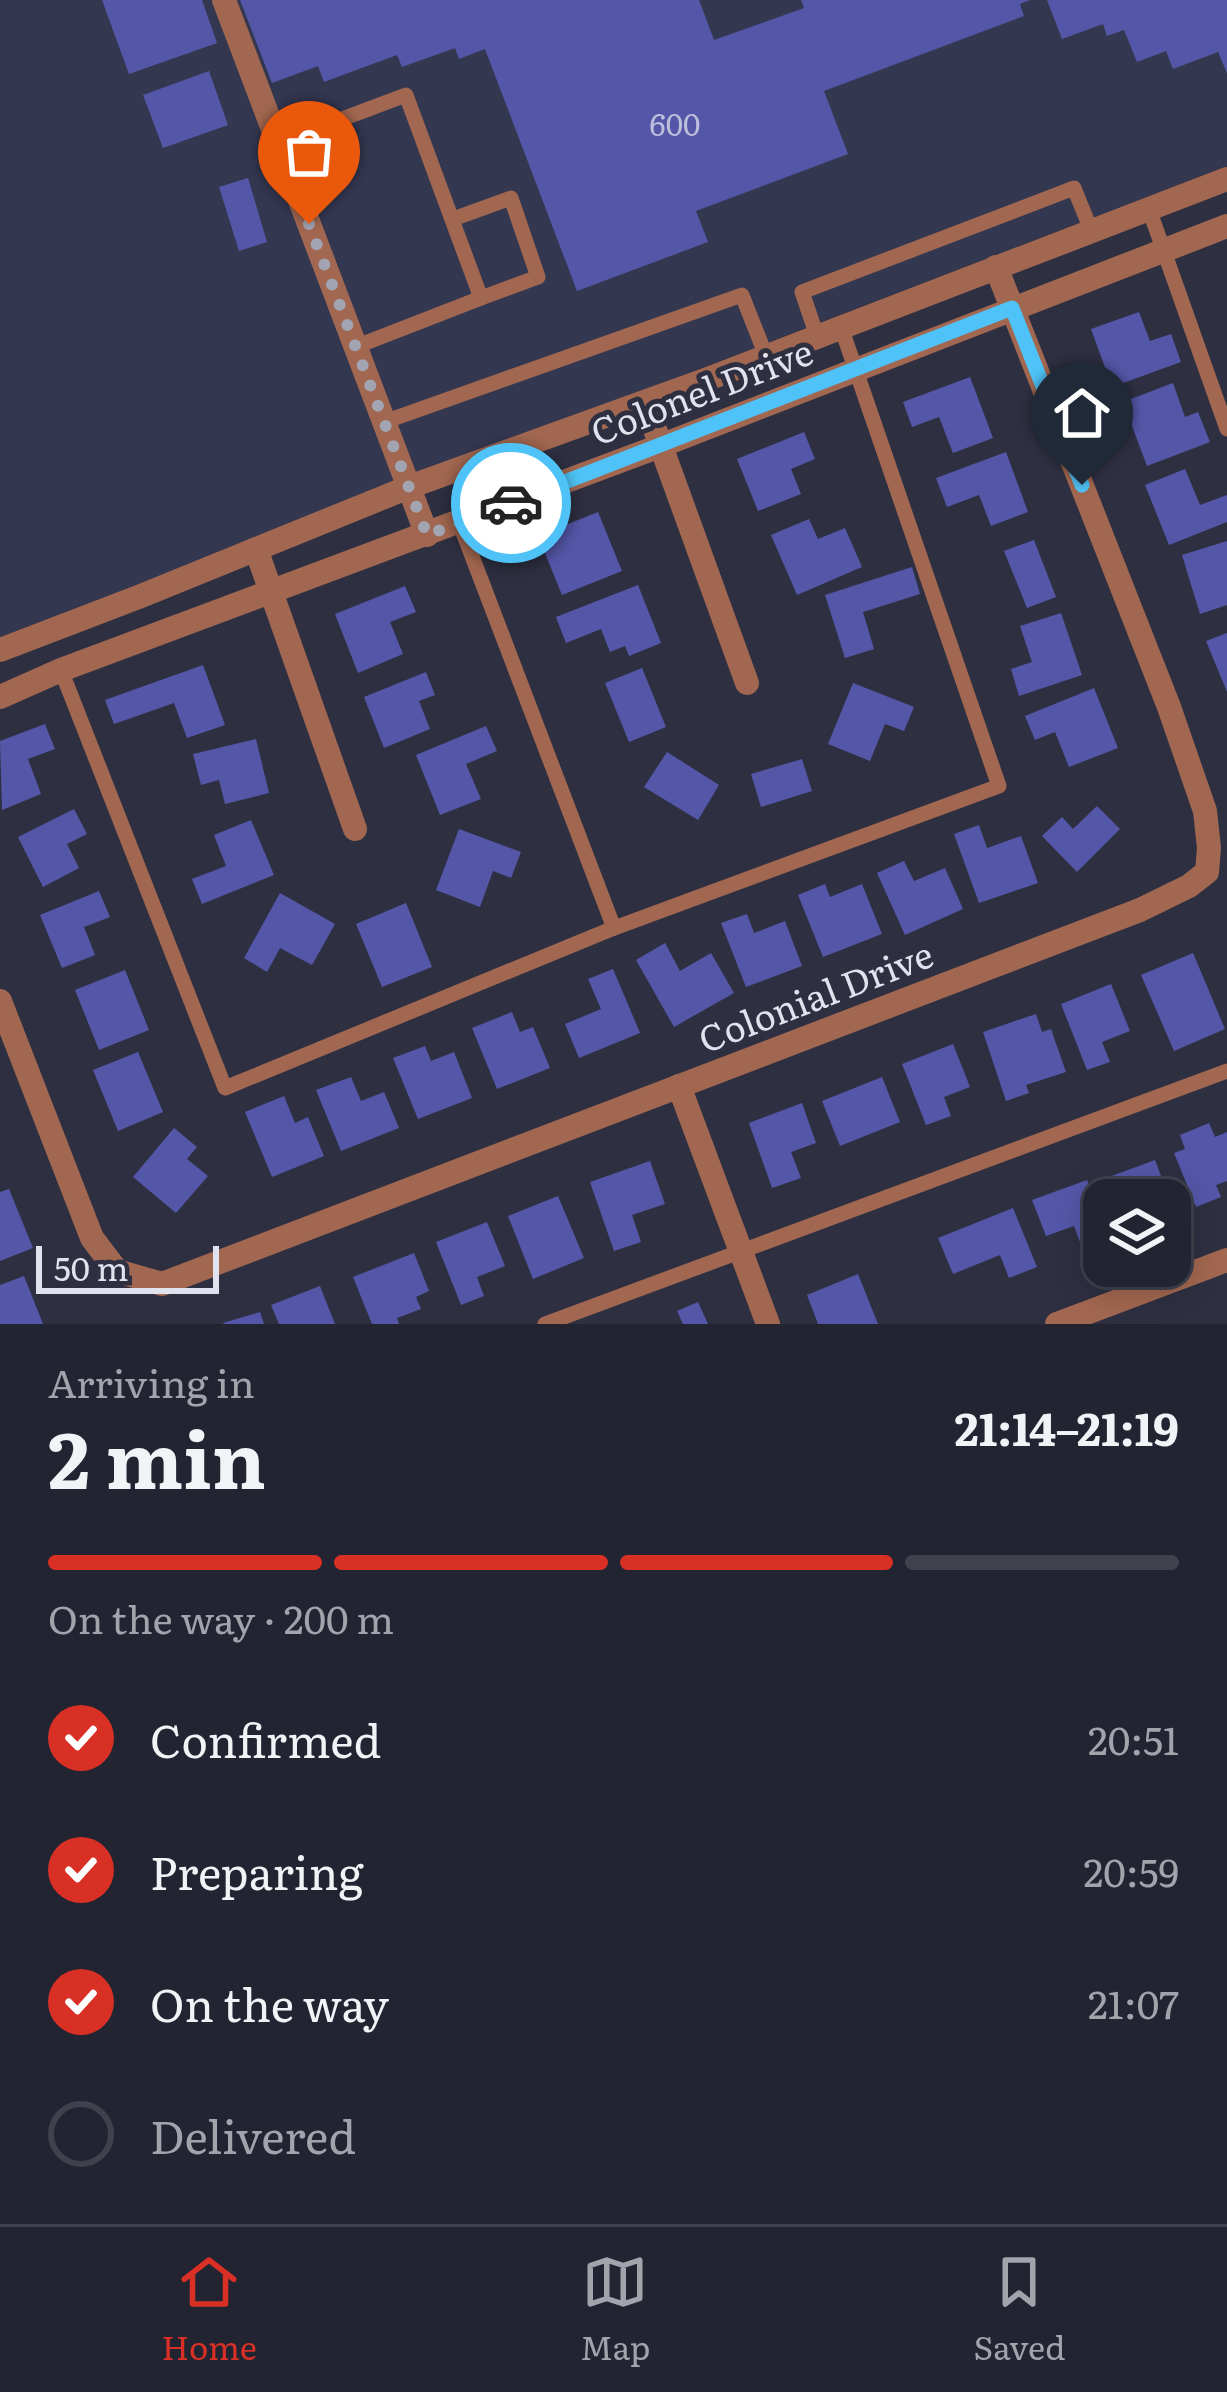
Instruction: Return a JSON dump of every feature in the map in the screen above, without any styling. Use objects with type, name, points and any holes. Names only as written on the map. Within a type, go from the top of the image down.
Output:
[{"type":"street","points":[[224,0],[427,535]]},
{"type":"street","name":"Colonel Drive","points":[[0,650],[409,487],[645,402],[1227,179]]},
{"type":"street","name":"Colonel Drive","points":[[0,698],[61,670],[459,523],[1227,226]]},
{"type":"street","name":"Colonial Drive","points":[[0,1001],[92,1238],[117,1271],[162,1284],[1140,910],[1208,872],[1204,811],[1169,707],[996,267]]},
{"type":"street","points":[[645,402],[747,683]]},
{"type":"street","points":[[256,549],[355,829]]},
{"type":"street","points":[[679,1086],[768,1324]]},
{"type":"street","points":[[1057,1324],[1227,1260]]},
{"type":"lane","points":[[278,143],[406,95],[481,298]]},
{"type":"lane","points":[[61,670],[225,1088],[614,928],[999,786],[857,368],[802,292],[1074,188],[1091,230]]},
{"type":"lane","points":[[356,347],[538,277],[511,198],[453,219]]},
{"type":"lane","points":[[1149,208],[1227,429]]},
{"type":"lane","points":[[384,422],[742,295],[766,356]]},
{"type":"lane","points":[[459,523],[614,928]]},
{"type":"lane","points":[[545,1324],[1227,1071]]},
{"type":"shaded area","points":[[0,0],[1227,0],[1227,166],[0,637]]},
{"type":"building","points":[[102,0],[202,0],[217,43],[129,74]]},
{"type":"building","points":[[240,0],[699,0],[714,40],[804,8],[801,0],[1030,0],[1020,4],[1024,16],[824,91],[848,154],[696,211],[708,242],[577,291],[485,49],[459,59],[455,48],[402,67],[397,55],[324,82],[318,66],[272,83]]},
{"type":"building","points":[[1047,0],[1227,0],[1227,73],[1218,52],[1173,69],[1166,51],[1137,62],[1124,30],[1107,36],[1103,24],[1062,39]]},
{"type":"building","points":[[209,71],[228,125],[163,148],[143,95]]},
{"type":"building","points":[[248,178],[267,242],[239,251],[219,187]]},
{"type":"building","points":[[1139,312],[1150,341],[1171,334],[1181,362],[1112,387],[1091,329]]},
{"type":"building","points":[[970,377],[993,438],[953,453],[939,417],[912,427],[903,402]]},
{"type":"building","points":[[1173,383],[1185,417],[1198,412],[1210,442],[1147,466],[1123,402]]},
{"type":"building","points":[[804,432],[815,459],[791,469],[801,494],[758,511],[737,459]]},
{"type":"building","points":[[1006,452],[1028,512],[991,526],[979,495],[947,507],[936,478]]},
{"type":"building","points":[[1185,469],[1200,505],[1227,495],[1227,522],[1169,545],[1145,485]]},
{"type":"building","points":[[598,512],[622,571],[562,595],[538,536]]},
{"type":"building","points":[[809,519],[818,539],[845,528],[862,567],[797,595],[771,535]]},
{"type":"building","points":[[1034,540],[1056,597],[1027,608],[1004,551]]},
{"type":"building","points":[[1227,541],[1227,605],[1200,614],[1182,555]]},
{"type":"building","points":[[912,567],[920,594],[863,612],[874,649],[845,658],[825,595]]},
{"type":"building","points":[[638,585],[661,643],[629,656],[625,646],[610,652],[601,629],[566,643],[556,617]]},
{"type":"building","points":[[405,586],[416,612],[390,622],[403,654],[358,673],[335,614]]},
{"type":"building","points":[[1061,613],[1082,675],[1019,696],[1011,669],[1032,662],[1020,626]]},
{"type":"building","points":[[1227,633],[1227,692],[1206,641]]},
{"type":"building","points":[[203,665],[225,725],[187,738],[174,703],[114,724],[105,700]]},
{"type":"building","points":[[642,668],[666,727],[629,742],[605,683]]},
{"type":"building","points":[[426,672],[435,695],[419,701],[430,729],[384,748],[364,697]]},
{"type":"building","points":[[853,683],[914,707],[904,731],[885,724],[870,761],[828,744]]},
{"type":"building","points":[[1094,688],[1118,748],[1069,767],[1055,732],[1035,740],[1025,716]]},
{"type":"building","points":[[45,724],[55,749],[28,759],[41,794],[2,810],[0,741]]},
{"type":"building","points":[[486,726],[497,751],[466,764],[481,799],[440,815],[416,755]]},
{"type":"building","points":[[256,739],[269,793],[225,804],[219,780],[201,785],[193,754]]},
{"type":"building","points":[[667,752],[719,785],[698,820],[644,787]]},
{"type":"building","points":[[802,759],[812,791],[761,807],[751,774]]},
{"type":"building","points":[[1097,806],[1120,829],[1077,872],[1042,836],[1062,817],[1073,829]]},
{"type":"building","points":[[74,809],[87,834],[67,844],[79,868],[43,887],[18,837]]},
{"type":"building","points":[[251,820],[274,875],[202,904],[192,879],[226,866],[214,835]]},
{"type":"building","points":[[979,825],[987,848],[1021,836],[1038,883],[979,903],[954,834]]},
{"type":"building","points":[[459,829],[521,852],[511,878],[493,871],[480,907],[436,890]]},
{"type":"building","points":[[904,861],[914,881],[945,868],[963,909],[905,935],[877,873]]},
{"type":"building","points":[[825,884],[830,897],[862,884],[882,934],[823,957],[798,895]]},
{"type":"building","points":[[99,891],[110,917],[84,927],[95,955],[62,968],[40,915]]},
{"type":"building","points":[[280,893],[335,924],[312,965],[280,948],[267,972],[244,958]]},
{"type":"building","points":[[406,903],[432,967],[382,987],[356,924]]},
{"type":"building","points":[[747,914],[754,933],[785,921],[802,966],[746,987],[721,923]]},
{"type":"building","points":[[665,943],[680,971],[711,953],[734,993],[674,1027],[636,960]]},
{"type":"building","points":[[1193,953],[1225,1029],[1174,1051],[1141,975]]},
{"type":"building","points":[[613,969],[640,1033],[579,1058],[565,1024],[601,1009],[588,979]]},
{"type":"building","points":[[125,970],[149,1030],[99,1050],[75,990]]},
{"type":"building","points":[[1111,984],[1130,1031],[1102,1042],[1110,1062],[1087,1070],[1061,1004]]},
{"type":"building","points":[[512,1012],[520,1032],[533,1027],[550,1068],[497,1089],[472,1028]]},
{"type":"building","points":[[1036,1014],[1042,1032],[1051,1029],[1066,1072],[1026,1085],[1029,1093],[1006,1101],[983,1032]]},
{"type":"building","points":[[953,1044],[970,1087],[944,1097],[951,1116],[926,1125],[902,1064]]},
{"type":"building","points":[[425,1046],[431,1061],[454,1052],[472,1098],[418,1119],[393,1058]]},
{"type":"building","points":[[138,1052],[163,1112],[118,1131],[93,1070]]},
{"type":"building","points":[[351,1077],[361,1101],[384,1092],[399,1128],[341,1151],[316,1090]]},
{"type":"building","points":[[882,1077],[900,1122],[840,1146],[822,1101]]},
{"type":"building","points":[[284,1096],[295,1123],[308,1117],[324,1156],[272,1177],[245,1112]]},
{"type":"building","points":[[802,1103],[816,1143],[791,1152],[801,1178],[772,1188],[749,1123]]},
{"type":"building","points":[[1209,1123],[1215,1137],[1227,1132],[1227,1181],[1216,1185],[1221,1197],[1196,1207],[1191,1179],[1185,1179],[1174,1153],[1185,1149],[1180,1135]]},
{"type":"building","points":[[174,1128],[197,1147],[187,1159],[208,1176],[176,1213],[133,1177]]},
{"type":"building","points":[[1155,1160],[1162,1179],[1103,1179]]},
{"type":"building","points":[[650,1161],[665,1204],[632,1215],[641,1242],[614,1251],[590,1182]]},
{"type":"building","points":[[1083,1181],[1083,1250],[1074,1226],[1046,1236],[1032,1200]]},
{"type":"building","points":[[9,1189],[33,1248],[0,1261],[0,1192]]},
{"type":"building","points":[[558,1196],[584,1258],[533,1279],[508,1216]]},
{"type":"building","points":[[1013,1208],[1037,1267],[1009,1278],[1000,1255],[953,1274],[938,1238]]},
{"type":"building","points":[[487,1222],[505,1266],[477,1277],[484,1296],[461,1305],[436,1242]]},
{"type":"building","points":[[414,1253],[429,1291],[416,1297],[421,1309],[397,1318],[399,1324],[372,1324],[353,1277]]},
{"type":"building","points":[[858,1274],[878,1324],[818,1324],[807,1295]]},
{"type":"building","points":[[24,1276],[43,1324],[0,1324],[0,1285]]},
{"type":"building","points":[[320,1286],[335,1324],[279,1324],[271,1305]]},
{"type":"building","points":[[698,1302],[708,1324],[683,1324],[677,1311]]},
{"type":"building","points":[[260,1312],[264,1324],[223,1323]]},
{"type":"way so far","points":[[309,224],[427,535],[511,503]]},
{"type":"route","points":[[511,503],[1012,308],[1082,485]]}]
